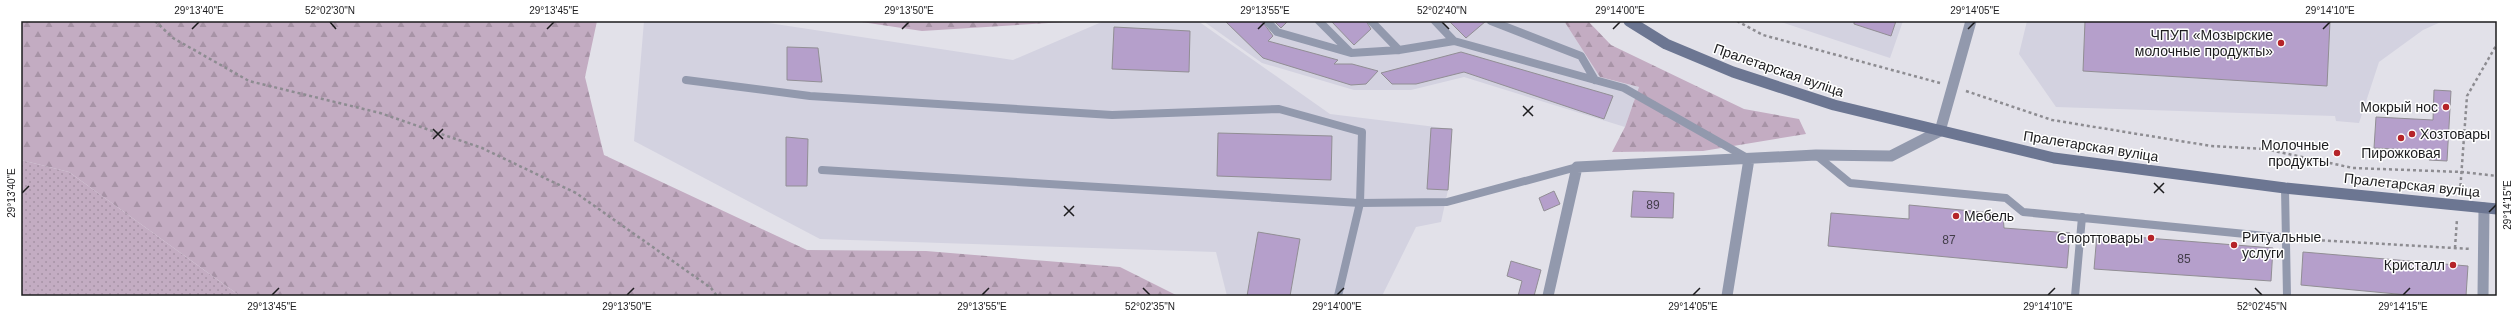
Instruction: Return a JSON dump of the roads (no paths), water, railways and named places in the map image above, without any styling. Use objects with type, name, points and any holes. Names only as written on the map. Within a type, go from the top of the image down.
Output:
[{"type":"main road","name":"Пралетарская вуліца","points":[[1629,21],[1666,44],[1733,72],[1834,105],[2054,158],[2285,188],[2497,209]]},
{"type":"street","points":[[1548,296],[1577,167],[1816,155],[1891,156],[1940,131],[1971,21]]},
{"type":"street","points":[[1727,296],[1749,159]]},
{"type":"street","points":[[2483,296],[2484,208]]},
{"type":"lane","points":[[1267,21],[1277,32],[1351,53],[1400,50],[1454,41],[1624,88],[1749,159]]},
{"type":"lane","points":[[1319,21],[1351,53]]},
{"type":"lane","points":[[1371,21],[1400,50]]},
{"type":"lane","points":[[1435,21],[1454,41]]},
{"type":"lane","points":[[1491,21],[1581,56],[1595,80]]},
{"type":"lane","points":[[686,80],[810,96],[1112,115],[1279,109],[1362,132],[1360,203],[1338,296]]},
{"type":"lane","points":[[1816,155],[1850,183],[2006,198],[2023,212],[2286,238]]},
{"type":"lane","points":[[822,170],[1360,203],[1447,202],[1577,167]]},
{"type":"lane","points":[[2285,188],[2287,296]]},
{"type":"lane","points":[[2075,296],[2082,217]]},
{"type":"place","name":"ЧПУП «Мозырские молочные продукты»","points":[[2281,43]]},
{"type":"place","name":"Мокрый нос","points":[[2446,107]]},
{"type":"place","name":"Хозтовары","points":[[2412,134]]},
{"type":"place","name":"Пирожковая","points":[[2401,138]]},
{"type":"place","name":"Молочные продукты","points":[[2337,153]]},
{"type":"place","name":"Мебель","points":[[1956,216]]},
{"type":"place","name":"Спорттовары","points":[[2151,238]]},
{"type":"place","name":"Ритуальные услуги","points":[[2234,245]]},
{"type":"place","name":"Кристалл","points":[[2453,265]]}]
